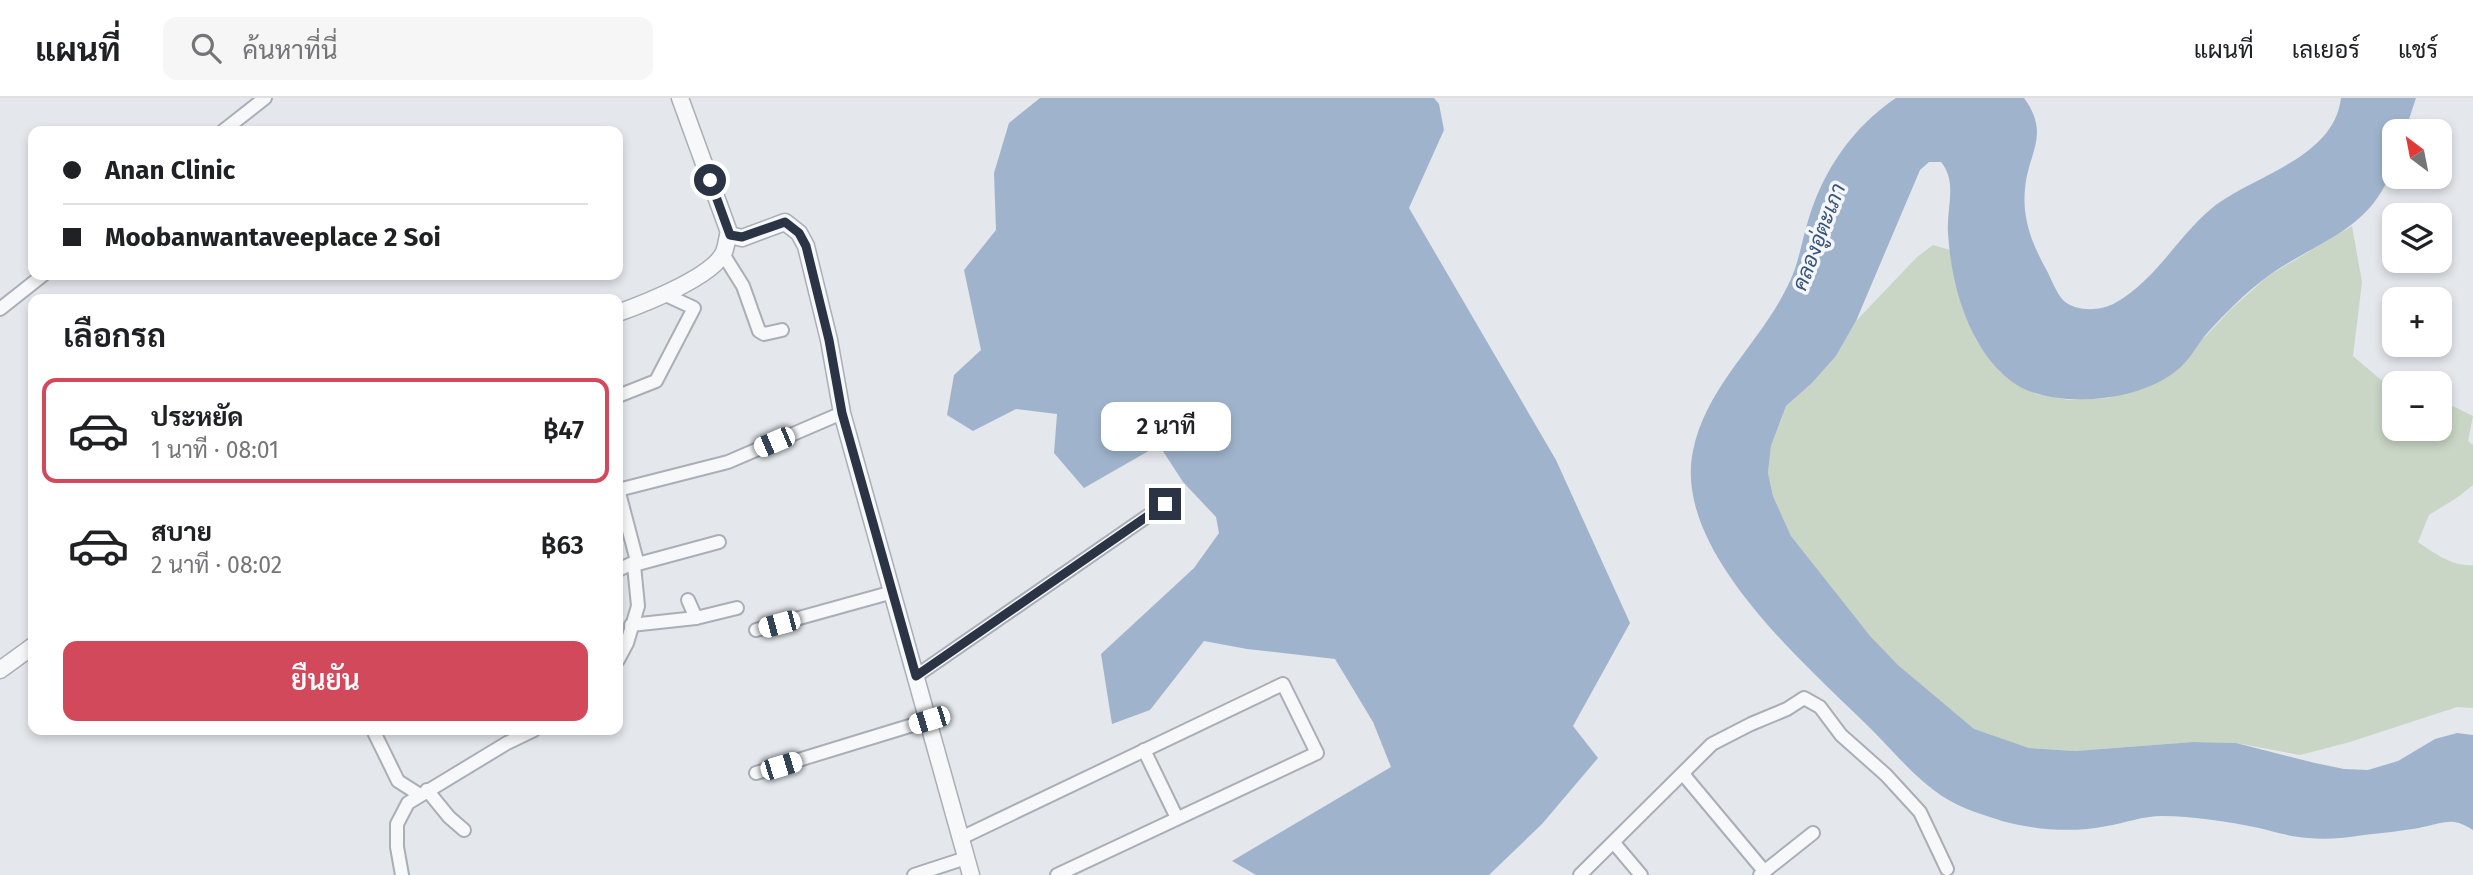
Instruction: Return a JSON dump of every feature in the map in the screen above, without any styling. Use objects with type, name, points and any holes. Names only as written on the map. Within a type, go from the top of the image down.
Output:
[{"type":"street","points":[[229,126],[265,98]]},
{"type":"street","points":[[680,98],[730,235],[742,237],[785,222],[799,233],[806,246],[829,340],[842,413],[971,875]]},
{"type":"street","points":[[623,311],[666,295],[704,272],[723,254],[728,235]]},
{"type":"street","points":[[723,254],[743,286],[759,331],[764,334],[782,330]]},
{"type":"street","points":[[0,309],[37,280]]},
{"type":"street","points":[[623,394],[656,381],[694,308],[666,295]]},
{"type":"street","points":[[623,488],[728,462],[842,413]]},
{"type":"street","points":[[916,676],[1165,504]]},
{"type":"street","points":[[623,510],[636,563],[638,606],[623,651]]},
{"type":"street","points":[[623,568],[719,542]]},
{"type":"street","points":[[756,630],[893,593]]},
{"type":"street","points":[[688,600],[696,618]]},
{"type":"street","points":[[631,625],[696,618],[737,608]]},
{"type":"street","points":[[0,670],[28,650]]},
{"type":"street","points":[[961,838],[1283,684],[1317,753],[1057,875]]},
{"type":"street","points":[[1580,875],[1712,744],[1787,709],[1804,698],[1820,707],[1841,736],[1885,775],[1920,812],[1947,869]]},
{"type":"street","points":[[756,773],[929,720]]},
{"type":"street","points":[[375,735],[398,781],[423,793],[464,830]]},
{"type":"street","points":[[402,875],[397,847],[397,824],[408,803],[525,735]]},
{"type":"street","points":[[1144,750],[1177,818]]},
{"type":"street","points":[[1683,774],[1762,873],[1813,833]]},
{"type":"street","points":[[1614,843],[1641,875]]},
{"type":"street","points":[[914,875],[966,858]]},
{"type":"green space","points":[[2352,226],[2362,282],[2353,356],[2382,381],[2382,441],[2452,441],[2452,406],[2473,416],[2468,441],[2473,445],[2473,485],[2429,515],[2418,542],[2451,562],[2473,565],[2473,708],[2457,707],[2350,742],[2300,755],[2236,743],[2193,742],[2075,751],[2029,748],[1974,730],[1898,665],[1869,636],[1791,536],[1773,496],[1768,473],[1771,446],[1786,406],[1812,383],[1836,356],[1856,321],[1917,257],[1933,245],[1950,250],[1962,307],[1976,340],[1995,364],[2036,394],[2069,400],[2109,398],[2206,336],[2268,276]]},
{"type":"water","points":[[1040,98],[1434,98],[1439,104],[1444,130],[1409,208],[1556,460],[1630,623],[1573,726],[1598,758],[1542,824],[1489,875],[1256,875],[1232,861],[1391,767],[1373,722],[1335,659],[1204,641],[1150,710],[1112,724],[1101,654],[1194,568],[1219,533],[1216,517],[1183,482],[1159,445],[1084,488],[1054,453],[1057,414],[1016,409],[973,431],[947,415],[954,375],[981,350],[964,270],[996,230],[994,173],[1009,123]]},
{"type":"water","name":"คลองอู่ตะเภา","points":[[1896,98],[2024,98],[2032,111],[2037,133],[2024,200],[2029,230],[2036,250],[2061,298],[2075,307],[2096,309],[2115,303],[2144,281],[2191,228],[2217,204],[2310,150],[2335,118],[2341,98],[2416,98],[2409,119],[2382,119],[2382,189],[2374,203],[2361,216],[2347,228],[2283,266],[2251,290],[2218,321],[2176,371],[2160,382],[2118,396],[2071,399],[2028,390],[2011,381],[1983,351],[1965,314],[1953,273],[1948,233],[1949,178],[1941,162],[1929,162],[1920,170],[1856,321],[1836,356],[1812,383],[1786,406],[1771,446],[1768,473],[1773,496],[1791,536],[1870,636],[1898,665],[1974,729],[2029,748],[2075,751],[2193,742],[2236,743],[2344,769],[2368,770],[2398,761],[2435,739],[2457,733],[2473,735],[2473,830],[2450,822],[2398,831],[2321,839],[2174,816],[2148,817],[2114,825],[2067,830],[2028,827],[2002,821],[1956,804],[1931,788],[1810,670],[1749,602],[1722,565],[1702,527],[1692,489],[1693,451],[1710,405],[1779,303],[1790,281],[1814,202],[1831,167],[1853,136]]},
{"type":"route","points":[[710,180],[730,235],[742,237],[785,222],[799,233],[806,246],[829,340],[842,413],[916,676],[1165,504]]}]
